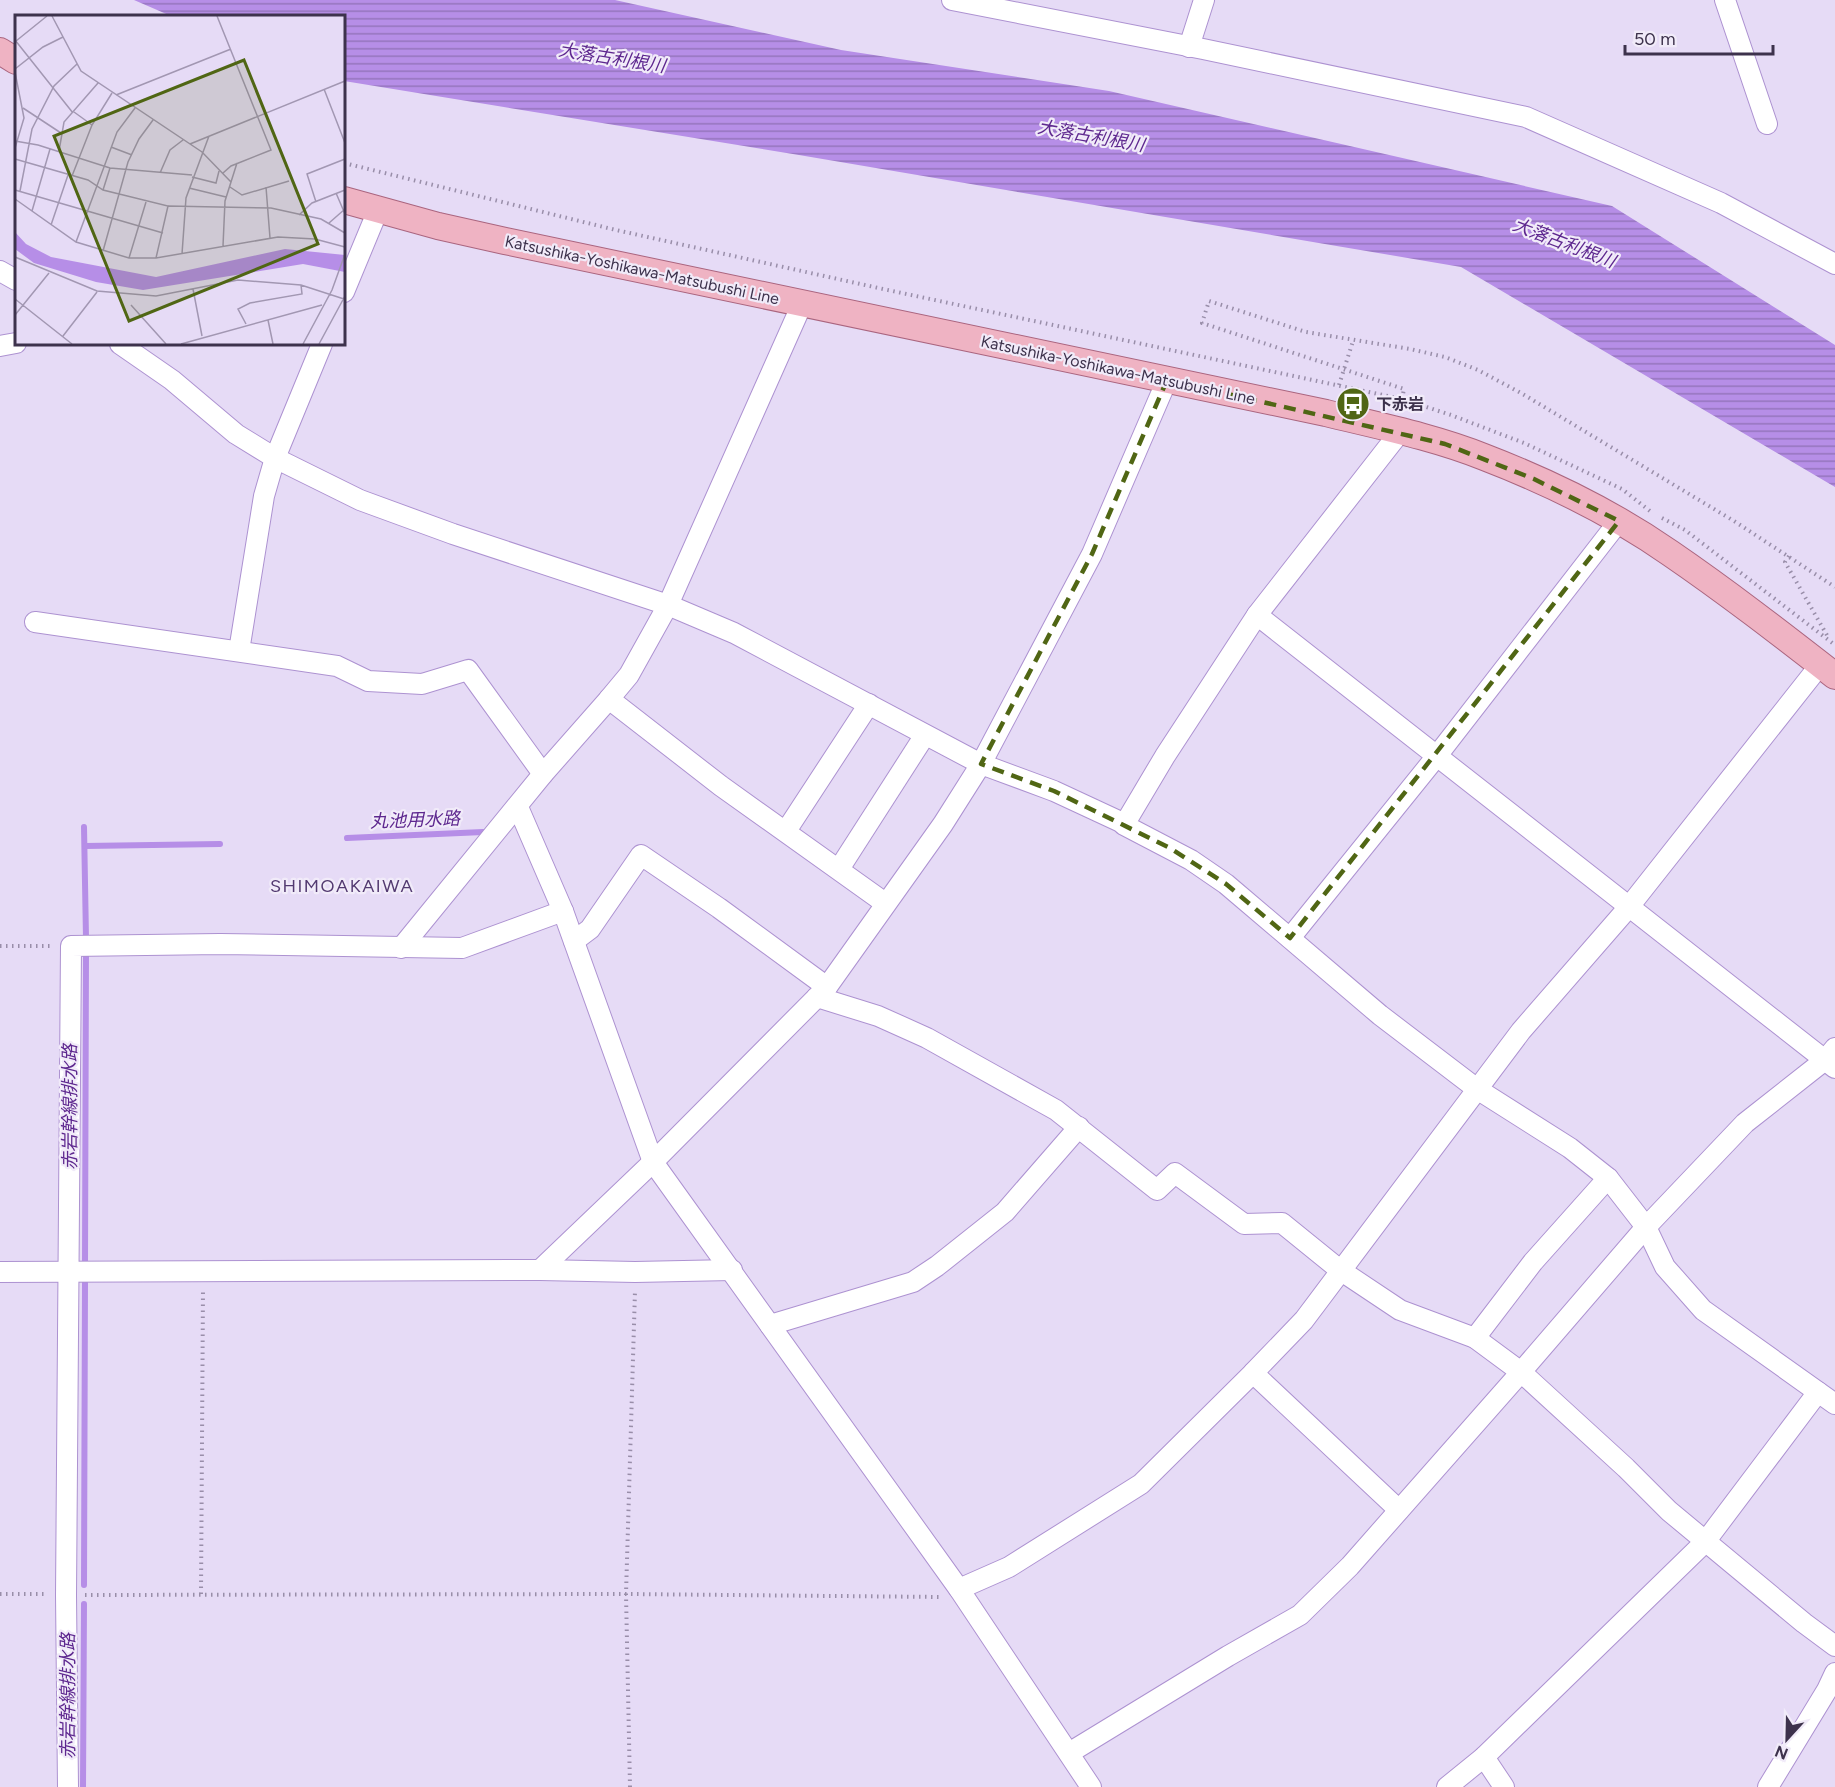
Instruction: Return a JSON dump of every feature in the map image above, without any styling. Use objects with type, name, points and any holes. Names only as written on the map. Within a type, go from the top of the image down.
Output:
[{"type":"main road","points":[[0,51],[15,60]]},
{"type":"main road","name":"Katsushika-Yoshikawa-Matsubushi Line","points":[[345,200],[505,241],[1326,413],[1484,457],[1583,502],[1669,552],[1827,670]]},
{"type":"street","points":[[952,0],[1189,46],[1526,117],[1721,203],[1835,264]]},
{"type":"street","points":[[1189,46],[1204,0]]},
{"type":"street","points":[[1725,0],[1767,124]]},
{"type":"street","points":[[345,290],[378,210]]},
{"type":"street","points":[[0,271],[15,279]]},
{"type":"street","points":[[401,948],[543,774],[629,675],[668,604],[802,304]]},
{"type":"street","points":[[0,346],[15,344]]},
{"type":"street","points":[[121,345],[172,380],[236,434],[275,458],[360,500],[453,534],[668,604],[734,633],[981,764],[1054,791],[1125,824],[1191,860],[1226,884],[1380,1015],[1478,1089],[1570,1148],[1608,1178],[1646,1227],[1665,1267],[1703,1310],[1835,1404]]},
{"type":"street","points":[[239,651],[264,496],[275,458],[322,345]]},
{"type":"street","points":[[540,1270],[653,1162],[822,992],[943,825],[981,764],[1092,554],[1167,380]]},
{"type":"street","points":[[1125,824],[1171,746],[1257,615],[1400,432]]},
{"type":"street","points":[[1290,938],[1436,757],[1619,522]]},
{"type":"street","points":[[1069,1753],[1300,1615],[1350,1566],[1646,1227],[1744,1123],[1832,1059],[1628,908],[1257,615]]},
{"type":"street","points":[[35,622],[337,666],[368,681],[422,684],[468,670],[543,774]]},
{"type":"street","points":[[961,1593],[1009,1567],[1141,1484],[1304,1320],[1521,1031],[1628,908],[1827,670]]},
{"type":"street","points":[[609,699],[721,786],[885,903]]},
{"type":"street","points":[[786,831],[870,704]]},
{"type":"street","points":[[839,869],[925,735]]},
{"type":"street","points":[[518,807],[563,911],[653,1162],[961,1593],[1091,1787]]},
{"type":"street","points":[[574,941],[590,929],[640,855],[719,908],[822,992],[927,1038],[1056,1110],[1157,1190],[1174,1173],[1244,1224],[1282,1223],[1340,1270],[1400,1310],[1475,1338],[1521,1372],[1626,1468],[1669,1511],[1835,1646]]},
{"type":"street","points":[[68,1787],[66,1595],[71,946],[462,948],[563,911]]},
{"type":"street","points":[[770,1325],[913,1282],[1005,1212],[1079,1127]]},
{"type":"street","points":[[1475,1338],[1533,1263],[1608,1178]]},
{"type":"street","points":[[0,1272],[732,1270]]},
{"type":"street","points":[[1253,1373],[1399,1510]]},
{"type":"street","points":[[1447,1787],[1484,1757],[1706,1542],[1818,1392]]},
{"type":"street","points":[[1768,1787],[1835,1673]]},
{"type":"street","points":[[1484,1757],[1504,1787]]},
{"type":"path","points":[[1402,399],[1404,389],[1202,323],[1209,302],[1305,333],[1410,349],[1445,357],[1478,370],[1521,393],[1734,521],[1835,587]]},
{"type":"path","points":[[1339,385],[1353,341]]},
{"type":"path","points":[[1789,556],[1785,562],[1830,640]]},
{"type":"path","points":[[0,946],[71,946]]},
{"type":"path","points":[[201,1594],[203,1272]]},
{"type":"path","points":[[630,1787],[626,1594],[635,1272]]},
{"type":"path","points":[[0,1594],[961,1593]]},
{"type":"highlighted area","points":[[1167,380],[1445,444],[1534,479],[1619,521],[1290,938],[1226,884],[1170,848],[1054,791],[981,764],[1092,554]]},
{"type":"water","name":"大落古利根川","points":[[134,0],[615,0],[841,50],[1109,91],[1612,206],[1835,345],[1835,487],[1461,267],[345,81],[345,15],[169,15]]},
{"type":"waterway","name":"赤岩幹線排水路","points":[[84,827],[86,938]]},
{"type":"waterway","name":"丸池用水路","points":[[347,838],[483,832]]},
{"type":"waterway","name":"丸池用水路","points":[[85,846],[220,844]]},
{"type":"waterway","name":"赤岩幹線排水路","points":[[85,1262],[86,953]]},
{"type":"waterway","name":"赤岩幹線排水路","points":[[84,1585],[85,1283]]},
{"type":"waterway","name":"赤岩幹線排水路","points":[[83,1787],[84,1604]]},
{"type":"place","name":"下赤岩","points":[[1353,404]]},
{"type":"district","name":"SHIMOAKAIWA","points":[[342,886]]}]
